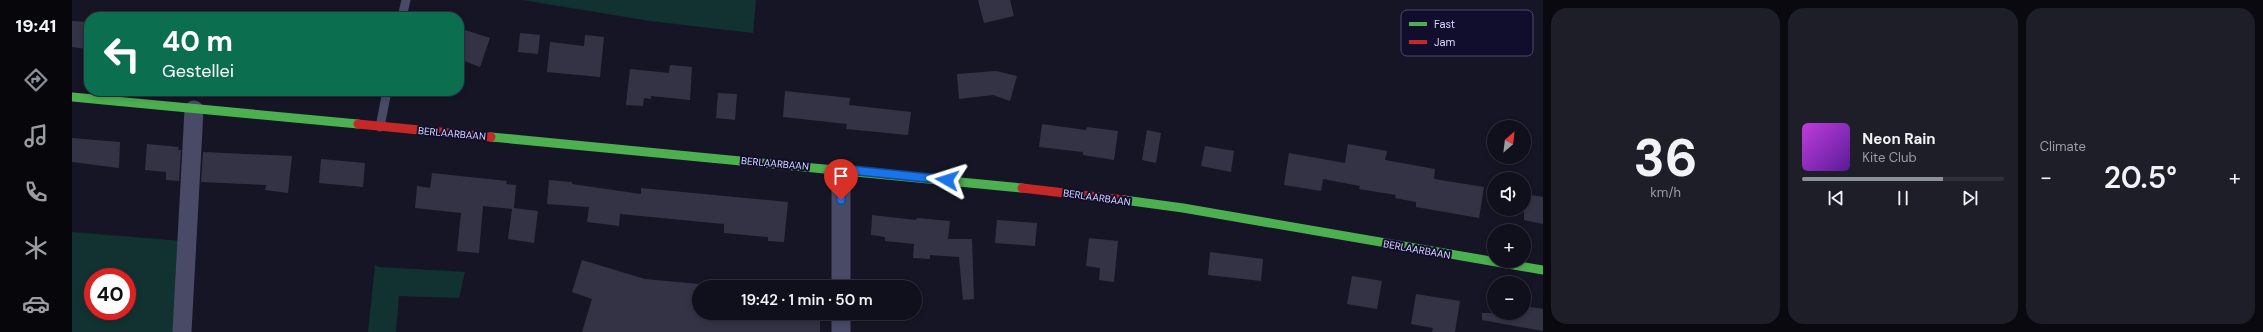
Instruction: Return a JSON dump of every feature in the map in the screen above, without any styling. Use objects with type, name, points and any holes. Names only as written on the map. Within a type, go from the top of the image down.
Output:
[{"type":"street","name":"BERLAARBAAN","points":[[72,97],[194,110],[841,169],[1053,190],[1175,207],[1543,270]]},
{"type":"street","points":[[182,332],[194,110]]},
{"type":"street","points":[[841,169],[841,280]]},
{"type":"street","points":[[841,320],[841,332]]},
{"type":"lane","points":[[403,12],[406,0]]},
{"type":"lane","points":[[380,127],[386,96]]},
{"type":"green space","points":[[522,0],[756,0],[753,33],[650,21]]},
{"type":"green space","points":[[72,232],[182,241],[177,332],[72,332]]},
{"type":"green space","points":[[375,265],[379,267],[465,272],[459,298],[399,296],[396,332],[368,332]]},
{"type":"building","points":[[978,0],[1010,0],[1014,16],[984,23]]},
{"type":"building","points":[[72,21],[84,22],[84,49],[72,47]]},
{"type":"building","points":[[464,30],[490,38],[480,67],[464,61]]},
{"type":"building","points":[[520,33],[540,35],[538,54],[518,52]]},
{"type":"building","points":[[585,35],[604,37],[600,77],[547,72],[550,42],[584,46]]},
{"type":"building","points":[[670,65],[692,67],[690,100],[651,96],[651,99],[644,98],[643,106],[626,105],[630,69],[669,73]]},
{"type":"building","points":[[996,71],[1017,76],[1010,101],[993,95],[959,99],[957,74]]},
{"type":"building","points":[[785,91],[850,98],[849,105],[911,112],[908,135],[846,129],[847,124],[783,117]]},
{"type":"building","points":[[718,93],[737,94],[735,120],[716,118]]},
{"type":"building","points":[[1042,124],[1086,130],[1087,127],[1118,131],[1114,160],[1083,155],[1083,152],[1039,147]]},
{"type":"building","points":[[1147,130],[1161,133],[1156,163],[1142,160]]},
{"type":"building","points":[[72,138],[120,142],[119,168],[72,162]]},
{"type":"building","points":[[147,144],[179,147],[178,150],[181,150],[179,181],[166,180],[166,172],[145,170]]},
{"type":"building","points":[[1348,144],[1387,151],[1385,160],[1435,169],[1434,179],[1484,187],[1479,218],[1416,207],[1416,202],[1395,198],[1396,195],[1359,189],[1360,186],[1323,179],[1321,191],[1284,185],[1289,153],[1345,163]]},
{"type":"building","points":[[1205,146],[1234,151],[1231,172],[1201,166]]},
{"type":"building","points":[[203,152],[292,156],[288,193],[265,190],[266,185],[201,182]]},
{"type":"building","points":[[321,159],[365,163],[363,187],[319,183]]},
{"type":"building","points":[[432,173],[507,181],[506,184],[516,185],[514,208],[538,211],[534,243],[508,239],[512,209],[483,206],[479,253],[457,251],[461,213],[415,208],[417,186],[430,188]]},
{"type":"building","points":[[549,180],[572,182],[572,184],[641,194],[641,188],[788,202],[784,242],[768,241],[768,237],[724,233],[724,224],[620,214],[619,226],[587,222],[589,207],[547,204]]},
{"type":"building","points":[[1531,195],[1543,197],[1543,224],[1524,220],[1524,216],[1531,216]]},
{"type":"building","points":[[872,215],[916,220],[917,218],[950,221],[948,239],[972,239],[974,299],[963,300],[959,257],[930,255],[930,259],[913,258],[914,244],[885,241],[885,237],[871,235]]},
{"type":"building","points":[[997,220],[1037,223],[1035,246],[995,243]]},
{"type":"building","points":[[1089,238],[1118,241],[1114,282],[1099,280],[1100,268],[1086,266]]},
{"type":"building","points":[[1210,252],[1263,259],[1261,281],[1208,275]]},
{"type":"building","points":[[582,260],[645,279],[692,283],[692,320],[820,320],[820,332],[582,332],[592,299],[572,292]]},
{"type":"building","points":[[1352,276],[1382,281],[1377,309],[1347,304]]},
{"type":"building","points":[[1416,294],[1460,301],[1455,332],[1432,332],[1433,328],[1411,324]]},
{"type":"building","points":[[1531,307],[1543,309],[1543,331],[1482,320],[1482,313],[1487,313],[1487,320],[1531,320]]},
{"type":"traffic: fast","points":[[72,97],[358,124]]},
{"type":"traffic: fast","points":[[491,137],[1022,188]]},
{"type":"traffic: fast","points":[[1124,200],[1183,208],[1543,270]]},
{"type":"traffic: jam","points":[[358,124],[491,137]]},
{"type":"traffic: jam","points":[[1022,188],[1124,200]]},
{"type":"route","points":[[841,200],[841,169],[947,180]]}]
